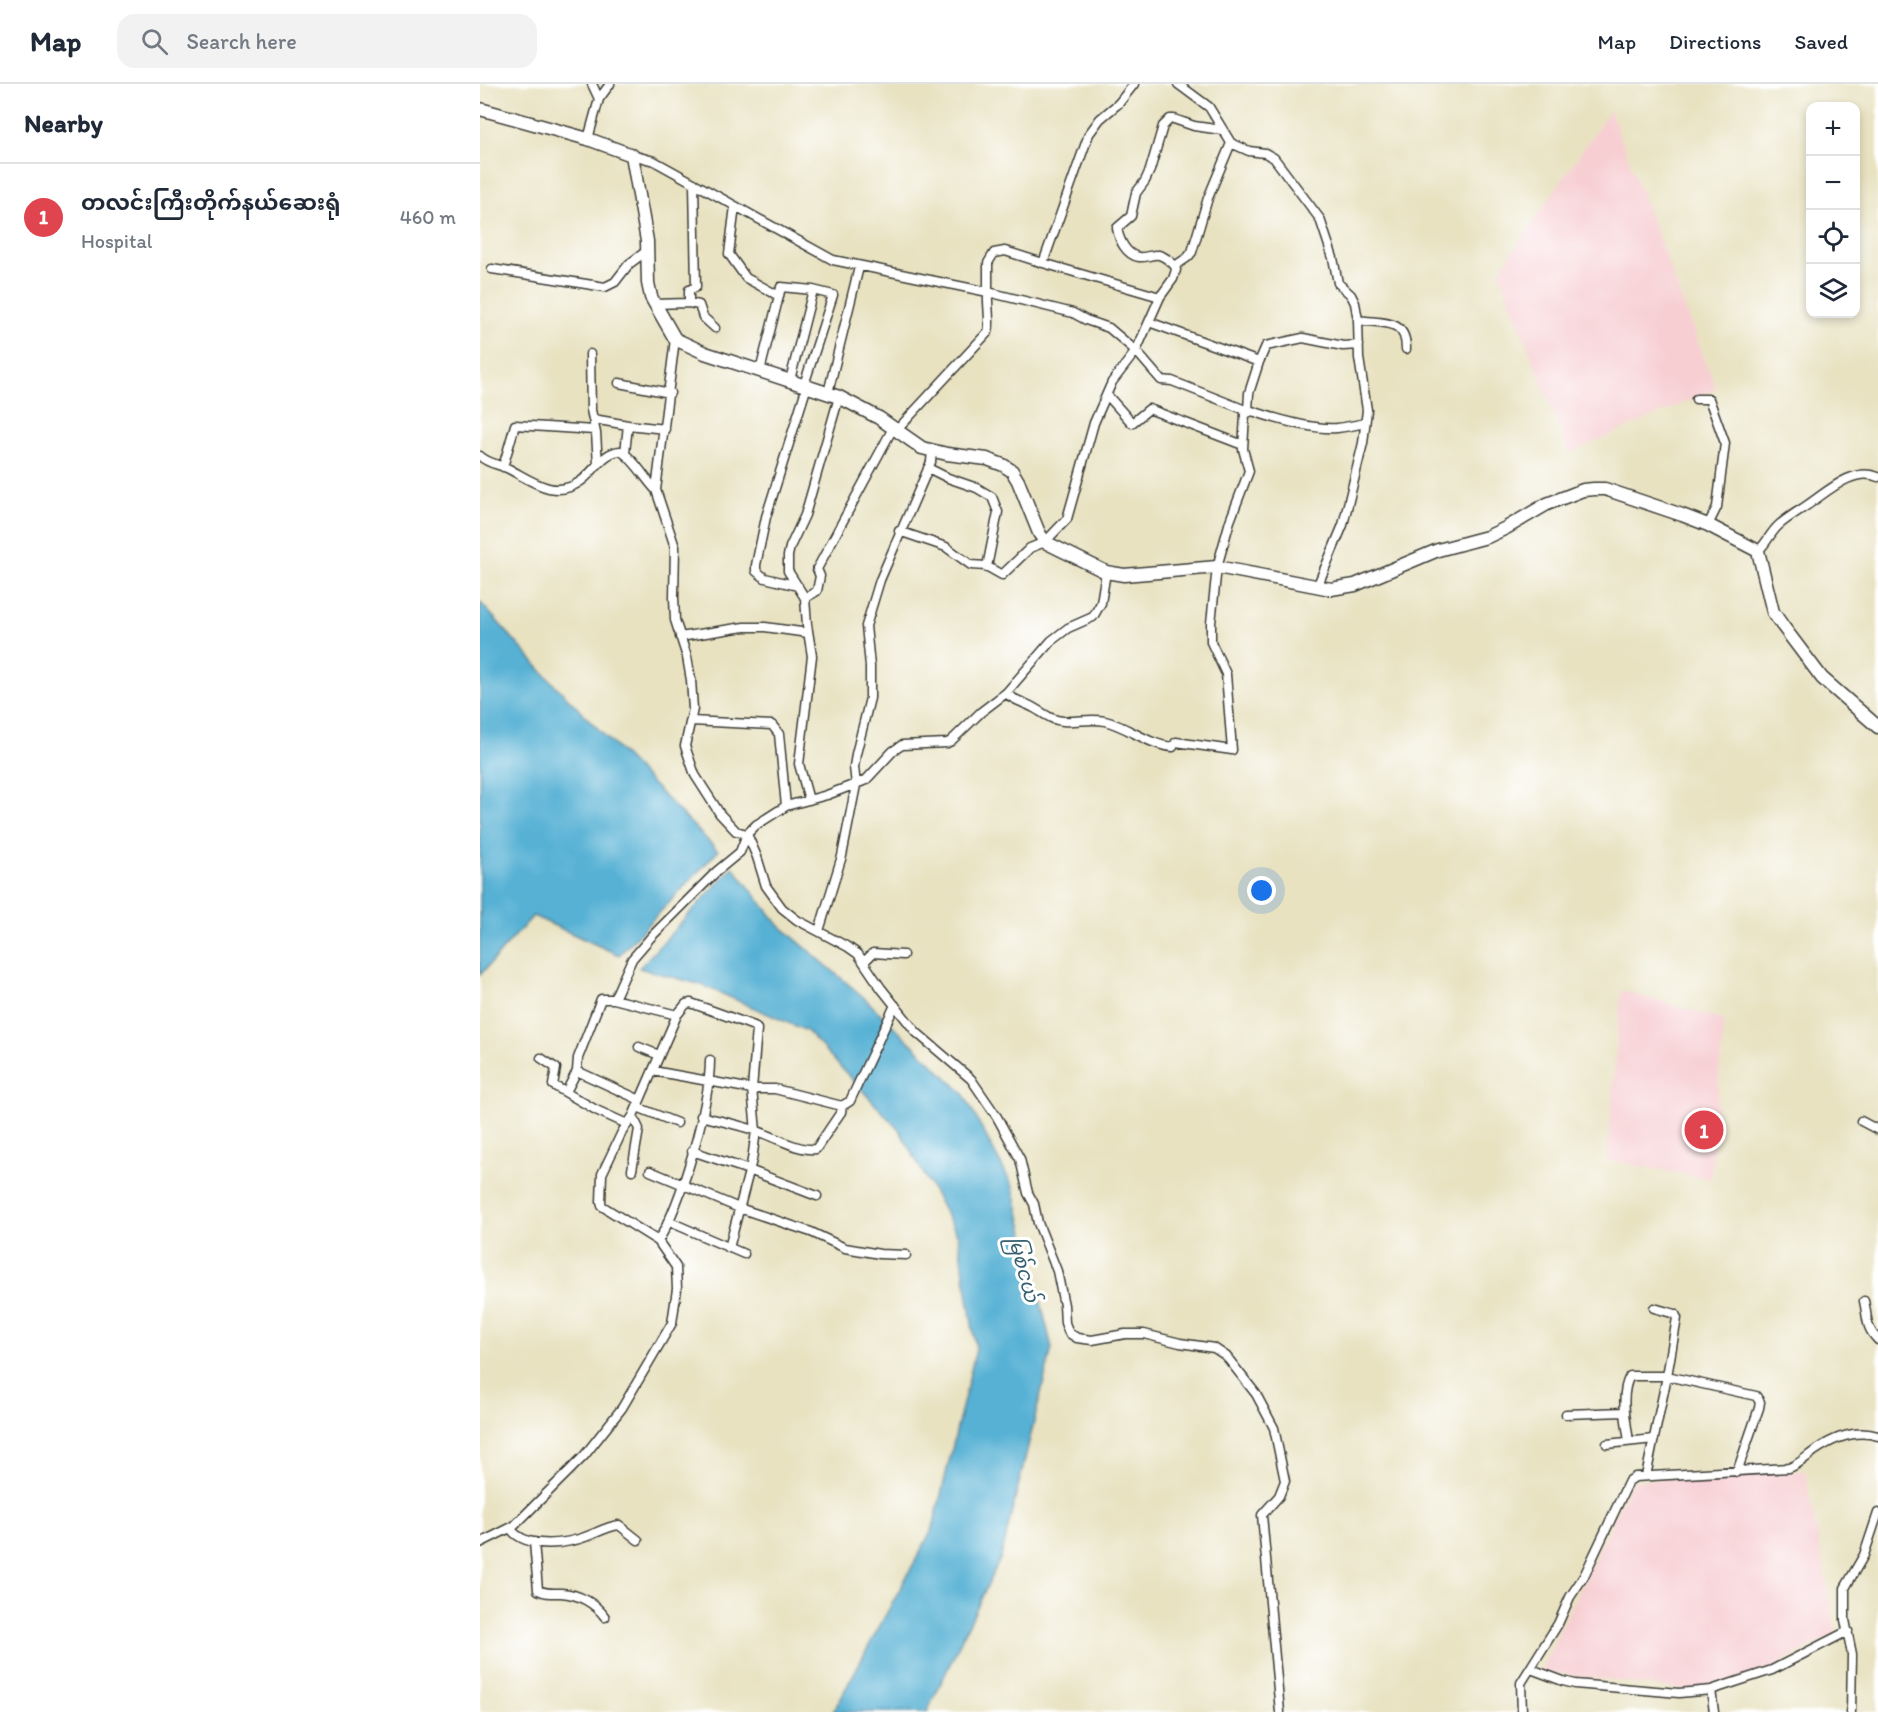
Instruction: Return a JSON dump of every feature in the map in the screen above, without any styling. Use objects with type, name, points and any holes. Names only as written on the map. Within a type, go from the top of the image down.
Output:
[{"type":"street","points":[[592,84],[599,99]]},
{"type":"street","points":[[588,139],[599,99],[610,84]]},
{"type":"street","points":[[1043,263],[1089,134],[1107,113],[1119,104],[1134,84]]},
{"type":"street","points":[[1178,84],[1209,106],[1231,143],[1274,158],[1310,204],[1325,229],[1334,258],[1338,283],[1355,303],[1367,410],[1363,443],[1343,525],[1317,587]]},
{"type":"street","points":[[480,109],[588,139],[654,161],[827,257],[859,267],[988,292],[1073,313],[1086,320],[1104,325],[1136,351],[1161,380],[1172,381],[1248,411],[1326,428],[1365,423]]},
{"type":"street","points":[[1175,266],[1167,258],[1159,255],[1137,257],[1122,243],[1117,228],[1131,216],[1136,193],[1145,181],[1166,122],[1174,118],[1194,126],[1222,130]]},
{"type":"street","points":[[899,531],[946,547],[975,566],[987,567],[1002,575],[1030,548],[1045,542],[1067,519],[1090,432],[1112,382],[1136,351],[1160,297],[1173,279],[1175,266],[1192,252],[1208,198],[1231,143]]},
{"type":"street","points":[[632,155],[648,250],[648,283],[654,304],[675,339],[705,353],[834,395],[895,429],[922,448],[987,459],[1012,471],[1045,542],[1106,572],[1124,575],[1217,567],[1331,589],[1355,585],[1437,549],[1487,537],[1547,504],[1583,490],[1605,489],[1708,525],[1758,551],[1773,612],[1822,678],[1878,727]]},
{"type":"street","points":[[689,303],[689,290],[696,287],[694,183]]},
{"type":"street","points":[[735,206],[729,254],[746,278],[780,296]]},
{"type":"street","points":[[492,269],[605,287],[615,282],[629,264],[648,250]]},
{"type":"street","points":[[805,598],[817,591],[820,576],[817,569],[895,429],[988,332],[990,325],[987,309],[988,263],[994,253],[1005,251],[1160,297]]},
{"type":"street","points":[[808,800],[799,764],[812,656],[805,598],[788,571],[787,562],[790,546],[805,515],[834,395],[859,267]]},
{"type":"street","points":[[760,371],[781,287],[813,290],[833,295],[766,517],[756,568],[756,571],[765,578],[798,586]]},
{"type":"street","points":[[790,380],[813,290]]},
{"type":"street","points":[[654,304],[699,305],[703,317],[715,328]]},
{"type":"street","points":[[1358,320],[1397,326],[1406,337],[1406,349]]},
{"type":"street","points":[[1149,322],[1259,362]]},
{"type":"street","points":[[1006,693],[1012,699],[1034,708],[1047,718],[1063,721],[1102,720],[1123,727],[1159,746],[1173,747],[1176,742],[1232,750],[1227,674],[1211,642],[1217,567],[1230,521],[1249,471],[1243,445],[1249,393],[1266,346],[1303,338],[1343,346],[1359,345]]},
{"type":"street","points":[[656,490],[675,339]]},
{"type":"street","points":[[590,354],[591,410],[598,464]]},
{"type":"street","points":[[619,383],[669,393]]},
{"type":"street","points":[[1107,394],[1132,423],[1149,409],[1243,445]]},
{"type":"street","points":[[1696,399],[1709,399],[1725,443],[1717,507],[1708,525]]},
{"type":"street","points":[[592,419],[665,429]]},
{"type":"street","points":[[625,453],[628,424]]},
{"type":"street","points":[[502,467],[515,425],[594,430]]},
{"type":"street","points":[[819,931],[842,856],[856,785],[854,767],[856,754],[870,698],[866,626],[880,580],[899,531],[933,456],[932,450]]},
{"type":"street","points":[[480,456],[491,464],[554,490],[580,482],[608,455],[616,452],[625,453],[656,490],[675,547],[674,608],[687,657],[693,694],[691,721],[685,746],[694,775],[728,824],[736,831],[747,834]]},
{"type":"street","points":[[928,468],[977,488],[992,497],[998,512],[987,567]]},
{"type":"street","points":[[1758,551],[1779,525],[1830,489],[1851,477],[1870,474],[1878,477]]},
{"type":"street","points":[[614,999],[632,959],[717,871],[740,852],[747,834],[756,825],[786,806],[866,780],[893,751],[902,745],[951,741],[981,712],[1006,693],[1051,641],[1068,628],[1093,617],[1101,603],[1106,572]]},
{"type":"street","points":[[680,637],[744,627],[765,627],[808,633]]},
{"type":"street","points":[[691,721],[776,727],[779,734],[786,806]]},
{"type":"street","points":[[747,834],[766,886],[782,908],[797,920],[848,947],[864,962],[916,1032],[954,1063],[976,1086],[1020,1160],[1028,1193],[1034,1203],[1038,1223],[1057,1271],[1065,1323],[1069,1334],[1077,1338],[1092,1340],[1125,1334],[1144,1334],[1214,1348],[1226,1356],[1256,1394],[1274,1428],[1285,1481],[1279,1496],[1262,1515],[1280,1712]]},
{"type":"street","points":[[864,962],[873,953],[903,955]]},
{"type":"street","points":[[566,1092],[577,1071],[578,1058],[601,999],[614,999],[677,1016]]},
{"type":"street","points":[[480,1543],[510,1528],[584,1456],[622,1408],[672,1323],[677,1289],[676,1267],[658,1240],[602,1206],[600,1184],[602,1174],[639,1103],[677,1016],[686,1004],[692,1003],[756,1027],[752,1089],[756,1131],[749,1170],[729,1248]]},
{"type":"street","points":[[701,1116],[756,1131],[803,1149],[816,1149],[846,1103],[895,1005]]},
{"type":"street","points":[[639,1047],[659,1055]]},
{"type":"street","points":[[541,1058],[556,1068],[553,1085],[596,1110],[630,1120],[639,1129],[632,1170]]},
{"type":"street","points":[[658,1240],[668,1221],[692,1151],[710,1081],[710,1060]]},
{"type":"street","points":[[577,1071],[677,1123]]},
{"type":"street","points":[[653,1071],[752,1089],[776,1089],[846,1103]]},
{"type":"street","points":[[1862,1121],[1878,1130]]},
{"type":"street","points":[[692,1151],[817,1196]]},
{"type":"street","points":[[650,1171],[739,1208],[811,1232],[852,1250],[906,1255]]},
{"type":"street","points":[[668,1221],[744,1254]]},
{"type":"street","points":[[1864,1301],[1868,1326],[1871,1334],[1878,1340]]},
{"type":"street","points":[[1646,1476],[1677,1315],[1654,1308]]},
{"type":"street","points":[[1629,1441],[1625,1412],[1627,1382],[1630,1376],[1667,1376],[1756,1396],[1759,1399],[1759,1408],[1737,1472]]},
{"type":"street","points":[[1566,1414],[1625,1412]]},
{"type":"street","points":[[1522,1712],[1521,1683],[1558,1624],[1570,1597],[1584,1576],[1629,1481],[1635,1477],[1646,1476],[1789,1467],[1836,1439],[1856,1432],[1867,1432],[1878,1436]]},
{"type":"street","points":[[1606,1444],[1654,1438]]},
{"type":"street","points":[[1851,1712],[1852,1654],[1845,1620],[1845,1588],[1863,1555],[1878,1513]]},
{"type":"street","points":[[510,1528],[515,1536],[547,1544],[575,1540],[619,1525],[638,1540]]},
{"type":"street","points":[[534,1542],[538,1590],[549,1594],[572,1594],[580,1597],[598,1606],[605,1617]]},
{"type":"street","points":[[1531,1669],[1563,1681],[1602,1688],[1679,1693],[1711,1690],[1772,1670],[1848,1631]]},
{"type":"street","points":[[1711,1690],[1713,1712]]},
{"type":"shaded area","points":[[1610,110],[1716,389],[1569,453],[1499,272]]},
{"type":"shaded area","points":[[1621,990],[1724,1020],[1711,1179],[1607,1160]]},
{"type":"shaded area","points":[[1805,1471],[1836,1633],[1760,1674],[1691,1691],[1540,1671],[1632,1481]]},
{"type":"water","points":[[480,602],[550,680],[718,851],[619,955],[533,916],[480,975]]},
{"type":"water","name":"မြစ်ငယ်","points":[[733,867],[779,925],[861,995],[963,1093],[1013,1187],[1052,1348],[1001,1557],[927,1712],[833,1712],[933,1528],[976,1349],[958,1236],[900,1131],[807,1031],[702,985],[639,968]]},
{"type":"place","name":"တလင်းကြီးတိုက်နယ်ဆေးရုံ","points":[[1704,1130]]}]
